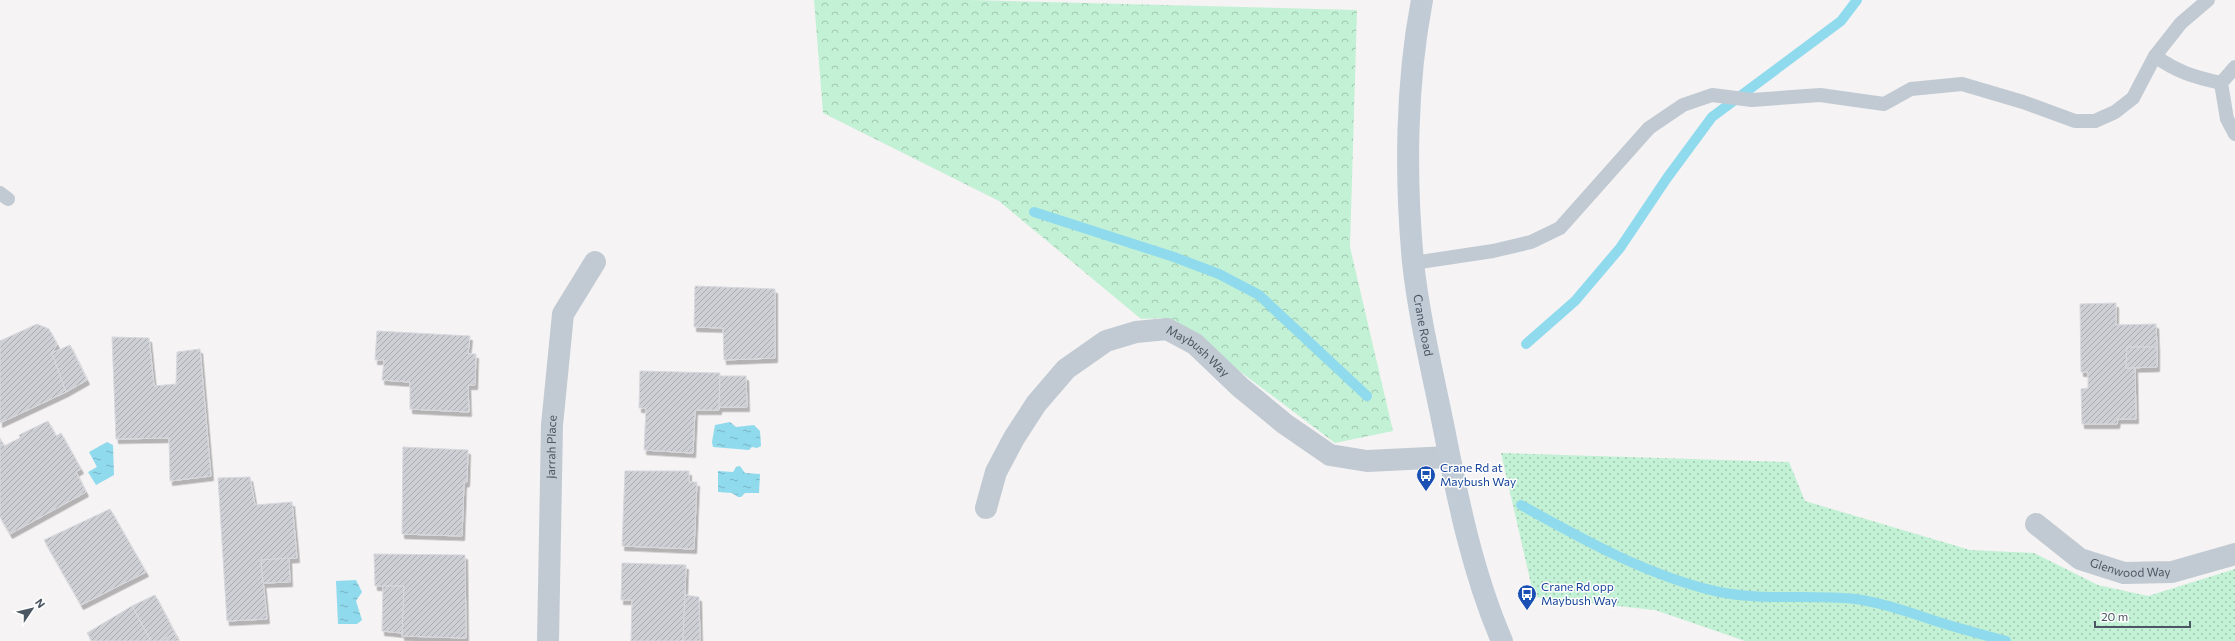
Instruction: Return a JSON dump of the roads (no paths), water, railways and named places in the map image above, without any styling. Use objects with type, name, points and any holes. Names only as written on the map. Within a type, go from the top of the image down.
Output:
[{"type":"street","name":"Crane Road","points":[[1422,0],[1412,82],[1410,140],[1409,201],[1413,263],[1449,457],[1466,530],[1490,613],[1502,641]]},
{"type":"street","name":"Jarrah Place","points":[[548,641],[552,425],[563,314],[595,262]]},
{"type":"street","name":"Maybush Way","points":[[986,508],[996,472],[1014,438],[1036,404],[1066,369],[1106,341],[1136,332],[1167,329],[1195,344],[1240,387],[1285,424],[1330,455],[1367,460],[1449,457]]},
{"type":"street","name":"Glenwood Way","points":[[2036,524],[2080,559],[2124,573],[2172,572],[2235,554]]},
{"type":"lane","points":[[1413,263],[1493,251],[1531,242],[1560,228],[1649,128],[1683,105],[1712,95],[1752,100],[1820,95],[1884,104],[1911,90],[1962,84],[2023,102],[2075,121],[2095,121],[2116,112],[2134,98],[2155,56],[2181,23],[2208,0]]},
{"type":"lane","points":[[2155,56],[2172,69],[2195,77],[2221,83]]},
{"type":"lane","points":[[2221,83],[2235,68]]},
{"type":"lane","points":[[2221,83],[2227,119],[2235,134]]},
{"type":"water","points":[[730,422],[736,427],[754,425],[760,431],[761,446],[757,448],[752,447],[749,450],[713,447],[712,442],[715,425]]},
{"type":"water","points":[[107,442],[113,445],[114,475],[96,485],[88,472],[97,467],[89,452]]},
{"type":"water","points":[[740,466],[745,473],[760,474],[759,493],[745,493],[741,497],[738,497],[732,493],[718,492],[718,471],[733,472],[736,467]]},
{"type":"water","points":[[356,580],[362,592],[356,601],[362,620],[357,624],[338,624],[336,581]]},
{"type":"waterway","points":[[1526,344],[1575,301],[1620,248],[1667,178],[1712,117],[1841,21],[1857,0]]},
{"type":"waterway","points":[[1034,212],[1174,257],[1219,274],[1259,295],[1367,396]]},
{"type":"waterway","points":[[1521,505],[1617,556],[1667,577],[1693,585],[1736,595],[1855,599],[1876,603],[2006,641]]},
{"type":"place","name":"Crane Rd at Maybush Way","points":[[1426,492]]},
{"type":"place","name":"Crane Rd opp Maybush Way","points":[[1527,611]]}]
